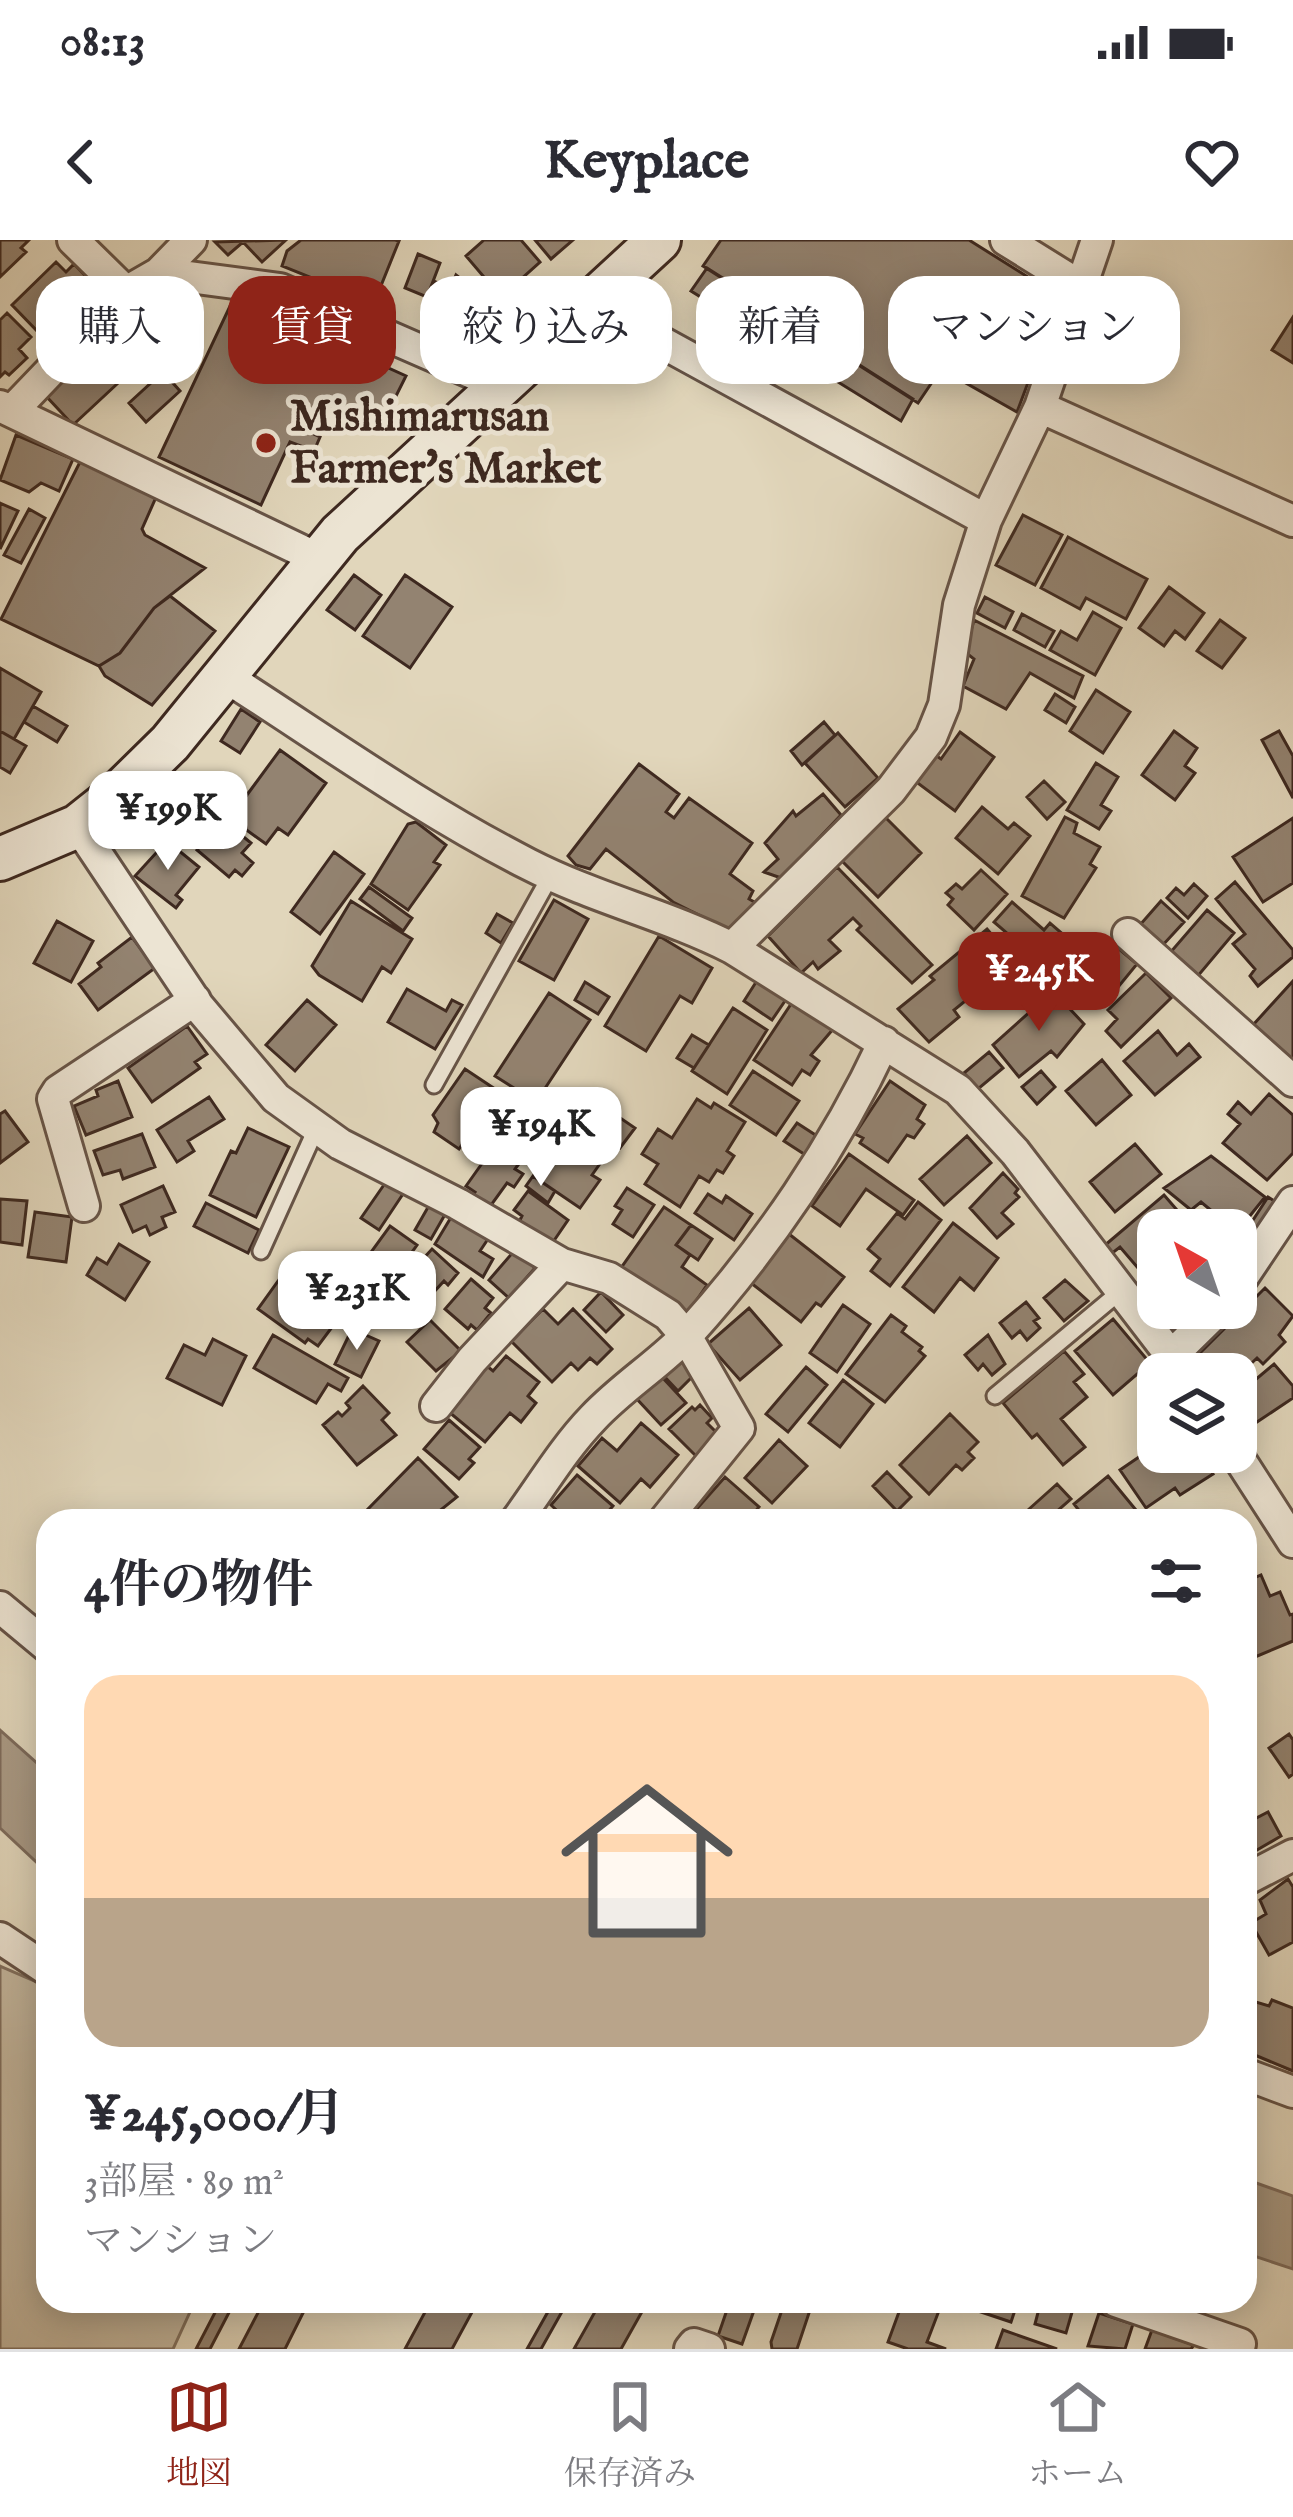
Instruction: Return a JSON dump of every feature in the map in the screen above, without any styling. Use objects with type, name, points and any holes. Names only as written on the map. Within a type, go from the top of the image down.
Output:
[{"type":"main road","points":[[620,276],[659,240]]},
{"type":"main road","points":[[0,859],[78,826],[117,795],[170,743],[317,558],[392,482],[500,385]]},
{"type":"street","points":[[73,240],[110,276]]},
{"type":"street","points":[[154,276],[191,240]]},
{"type":"street","points":[[1006,240],[1064,276]]},
{"type":"street","points":[[1084,276],[1097,240]]},
{"type":"street","points":[[159,273],[280,290],[500,385]]},
{"type":"street","points":[[672,348],[986,520]]},
{"type":"street","points":[[36,379],[6,408],[317,558]]},
{"type":"street","points":[[733,948],[891,790],[931,737],[944,705],[959,604],[986,520],[1047,384]]},
{"type":"street","points":[[1040,406],[1293,521]]},
{"type":"street","points":[[223,675],[438,812],[551,875],[733,948],[958,1090],[1170,1353]]},
{"type":"street","points":[[78,826],[195,1000],[253,1075],[316,1129],[562,1264],[609,1278],[668,1315],[686,1336],[739,1428],[674,1509]]},
{"type":"street","points":[[1128,934],[1293,1082]]},
{"type":"street","points":[[84,1206],[53,1099],[58,1091],[195,1000]]},
{"type":"street","points":[[525,1509],[593,1418],[686,1336],[731,1284],[863,1088],[884,1042]]},
{"type":"street","points":[[1257,1256],[1293,1202]]},
{"type":"street","points":[[436,1406],[472,1360],[562,1264]]},
{"type":"street","points":[[1249,1473],[1293,1542]]},
{"type":"street","points":[[0,1607],[36,1637]]},
{"type":"street","points":[[1257,1874],[1293,1855]]},
{"type":"street","points":[[0,1938],[36,1962]]},
{"type":"street","points":[[1257,2078],[1293,2092]]},
{"type":"street","points":[[1148,2313],[1242,2348]]},
{"type":"street","points":[[690,2349],[694,2344],[709,2349]]},
{"type":"lane","points":[[434,1085],[551,875]]},
{"type":"lane","points":[[261,1251],[316,1129]]},
{"type":"lane","points":[[995,1396],[1123,1290]]},
{"type":"shaded area","points":[[0,1730],[36,1762],[36,1862],[0,1828]]},
{"type":"shaded area","points":[[0,1966],[36,1982],[36,2313],[190,2313],[173,2349],[0,2349]]},
{"type":"shaded area","points":[[1257,2183],[1293,2196],[1293,2269],[1257,2257]]},
{"type":"building","points":[[0,240],[29,240],[21,248],[26,252],[0,277]]},
{"type":"building","points":[[286,240],[262,262],[243,242],[228,255],[215,242]]},
{"type":"building","points":[[301,240],[399,241],[385,276],[307,276],[282,266],[287,251]]},
{"type":"building","points":[[484,240],[521,240],[540,262],[524,276],[483,276],[466,256]]},
{"type":"building","points":[[535,240],[573,240],[551,259]]},
{"type":"building","points":[[721,240],[969,240],[1026,276],[888,276],[888,384],[864,369],[864,276],[719,276],[703,266]]},
{"type":"building","points":[[418,254],[440,263],[435,276],[420,276],[420,294],[405,288]]},
{"type":"building","points":[[56,262],[66,272],[74,264],[85,276],[42,276]]},
{"type":"building","points":[[36,282],[36,330],[12,305]]},
{"type":"building","points":[[228,310],[228,384],[396,384],[396,371],[406,376],[379,430],[319,402],[305,430],[320,437],[314,451],[290,442],[261,505],[159,457],[193,384],[204,384],[204,361]]},
{"type":"building","points":[[7,313],[31,337],[19,349],[27,358],[0,377],[0,320]]},
{"type":"building","points":[[1293,317],[1293,363],[1272,350]]},
{"type":"building","points":[[864,368],[913,399],[901,421],[841,384],[864,384]]},
{"type":"building","points":[[59,384],[117,384],[73,425],[46,396]]},
{"type":"building","points":[[150,384],[174,384],[180,391],[146,422],[129,403]]},
{"type":"building","points":[[888,384],[931,384],[918,403]]},
{"type":"building","points":[[968,384],[1027,384],[1017,412]]},
{"type":"building","points":[[16,435],[73,459],[59,491],[41,483],[29,492],[0,480]]},
{"type":"building","points":[[81,460],[157,495],[142,529],[145,535],[205,568],[154,608],[120,653],[99,666],[1,619]]},
{"type":"building","points":[[0,503],[18,511],[0,549]]},
{"type":"building","points":[[29,509],[45,518],[21,563],[4,555]]},
{"type":"building","points":[[1023,515],[1062,535],[1035,585],[996,565]]},
{"type":"building","points":[[1068,537],[1147,579],[1126,619],[1086,598],[1080,609],[1041,588]]},
{"type":"building","points":[[354,575],[381,595],[355,630],[327,610]]},
{"type":"building","points":[[405,575],[452,607],[410,668],[363,636]]},
{"type":"building","points":[[1169,587],[1204,613],[1185,639],[1175,631],[1164,646],[1139,628]]},
{"type":"building","points":[[170,596],[215,631],[152,705],[105,676],[99,666],[120,653],[154,608]]},
{"type":"building","points":[[985,597],[1013,612],[1005,628],[977,613]]},
{"type":"building","points":[[1093,612],[1121,628],[1095,675],[1050,650],[1061,631],[1077,640]]},
{"type":"building","points":[[1022,614],[1054,631],[1045,647],[1014,630]]},
{"type":"building","points":[[974,620],[1083,676],[1074,698],[1030,673],[1006,709],[963,686],[974,659],[965,652]]},
{"type":"building","points":[[1220,620],[1245,638],[1222,668],[1197,651]]},
{"type":"building","points":[[0,668],[41,692],[14,739],[0,731]]},
{"type":"building","points":[[1096,690],[1130,712],[1103,753],[1070,731]]},
{"type":"building","points":[[1055,694],[1075,707],[1066,723],[1045,710]]},
{"type":"building","points":[[33,706],[67,726],[57,742],[24,722]]},
{"type":"building","points":[[241,709],[260,722],[240,753],[221,741]]},
{"type":"building","points":[[824,722],[835,735],[802,765],[791,751]]},
{"type":"building","points":[[0,731],[26,746],[10,773],[0,767]]},
{"type":"building","points":[[1174,731],[1197,748],[1185,766],[1195,773],[1175,800],[1142,775]]},
{"type":"building","points":[[1279,731],[1293,756],[1293,798],[1262,740]]},
{"type":"building","points":[[960,732],[994,757],[955,811],[915,781],[934,754],[941,759]]},
{"type":"building","points":[[838,733],[878,778],[845,807],[805,763]]},
{"type":"building","points":[[280,750],[326,783],[288,835],[278,828],[266,844],[230,818]]},
{"type":"building","points":[[1096,763],[1118,777],[1101,805],[1111,811],[1099,829],[1067,810]]},
{"type":"building","points":[[639,764],[679,794],[666,812],[674,818],[689,798],[752,843],[730,874],[753,891],[749,899],[756,903],[733,932],[673,902],[606,849],[590,869],[576,865],[568,856]]},
{"type":"building","points":[[1044,781],[1065,802],[1047,819],[1027,797]]},
{"type":"building","points":[[823,794],[841,815],[781,878],[764,872],[778,859],[765,843],[793,811],[796,816]]},
{"type":"building","points":[[982,807],[1008,829],[1014,823],[1030,836],[998,874],[956,838]]},
{"type":"building","points":[[213,812],[251,843],[242,853],[253,863],[242,876],[235,870],[229,877],[197,850],[203,843],[193,835]]},
{"type":"building","points":[[884,816],[921,853],[878,897],[840,859]]},
{"type":"building","points":[[1065,817],[1077,823],[1074,833],[1100,847],[1090,864],[1096,868],[1064,918],[1022,896]]},
{"type":"building","points":[[1293,818],[1293,883],[1263,902],[1233,857]]},
{"type":"building","points":[[416,822],[446,845],[434,862],[440,865],[408,910],[371,884],[408,824]]},
{"type":"building","points":[[167,841],[199,867],[176,895],[182,900],[176,908],[135,876]]},
{"type":"building","points":[[334,852],[364,874],[320,934],[291,912]]},
{"type":"building","points":[[837,867],[932,965],[912,983],[857,930],[861,926],[853,918],[829,940],[840,951],[818,969],[813,962],[801,973],[768,936]]},
{"type":"building","points":[[981,870],[1007,894],[974,930],[948,905],[953,899],[946,893],[956,884],[962,889]]},
{"type":"building","points":[[1235,882],[1293,950],[1293,957],[1258,986],[1250,976],[1255,969],[1233,944],[1245,934],[1216,899]]},
{"type":"building","points":[[1194,884],[1207,896],[1188,918],[1167,898],[1176,888],[1184,895]]},
{"type":"building","points":[[369,887],[412,918],[403,931],[360,899]]},
{"type":"building","points":[[554,900],[588,919],[554,980],[519,961]]},
{"type":"building","points":[[351,901],[412,939],[391,973],[382,967],[362,1001],[312,966]]},
{"type":"building","points":[[1161,901],[1184,922],[1162,946],[1139,926]]},
{"type":"building","points":[[1012,902],[1044,930],[1050,923],[1088,956],[1065,983],[994,922]]},
{"type":"building","points":[[1207,910],[1234,933],[1197,977],[1169,954]]},
{"type":"building","points":[[497,914],[513,923],[501,943],[486,933]]},
{"type":"building","points":[[57,921],[93,941],[71,982],[34,963]]},
{"type":"building","points":[[987,929],[1010,956],[987,975],[991,980],[954,1010],[959,1017],[929,1042],[898,1009]]},
{"type":"building","points":[[659,936],[712,968],[692,1003],[680,996],[646,1051],[605,1026]]},
{"type":"building","points":[[132,937],[155,968],[98,1010],[79,984]]},
{"type":"building","points":[[1113,944],[1137,964],[1110,997],[1085,977]]},
{"type":"building","points":[[1020,958],[1049,986],[1026,1005],[1001,974]]},
{"type":"building","points":[[1146,973],[1171,998],[1121,1047],[1106,1031],[1117,1019],[1108,1010]]},
{"type":"building","points":[[758,979],[787,998],[772,1020],[744,1001]]},
{"type":"building","points":[[1293,981],[1293,1061],[1253,1025]]},
{"type":"building","points":[[585,982],[609,997],[598,1014],[575,1000]]},
{"type":"building","points":[[407,989],[446,1011],[452,1000],[462,1005],[435,1049],[388,1022]]},
{"type":"building","points":[[1053,991],[1084,1024],[1057,1057],[1051,1051],[1019,1077],[993,1045]]},
{"type":"building","points":[[549,993],[590,1020],[536,1102],[495,1076]]},
{"type":"building","points":[[307,1000],[336,1025],[295,1071],[266,1045]]},
{"type":"building","points":[[793,1001],[834,1028],[811,1055],[819,1061],[810,1075],[802,1070],[792,1085],[754,1060]]},
{"type":"building","points":[[733,1008],[767,1030],[727,1094],[692,1071]]},
{"type":"building","points":[[187,1026],[207,1054],[195,1062],[200,1068],[152,1102],[128,1068]]},
{"type":"building","points":[[1158,1031],[1177,1055],[1189,1044],[1200,1057],[1155,1095],[1124,1061]]},
{"type":"building","points":[[692,1035],[709,1045],[694,1068],[677,1058]]},
{"type":"building","points":[[989,1052],[1003,1068],[978,1089],[964,1073]]},
{"type":"building","points":[[1102,1060],[1131,1095],[1096,1125],[1066,1091]]},
{"type":"building","points":[[465,1069],[504,1095],[489,1118],[483,1114],[459,1149],[434,1132],[438,1123],[433,1115]]},
{"type":"building","points":[[753,1071],[799,1101],[776,1135],[730,1105]]},
{"type":"building","points":[[1041,1071],[1055,1087],[1037,1104],[1022,1087]]},
{"type":"building","points":[[118,1081],[132,1117],[86,1135],[74,1106]]},
{"type":"building","points":[[890,1081],[925,1105],[917,1119],[924,1124],[914,1138],[907,1135],[888,1162],[860,1143],[863,1138],[855,1134]]},
{"type":"building","points":[[1269,1094],[1293,1115],[1293,1153],[1267,1180],[1223,1143],[1240,1124],[1228,1114],[1238,1102],[1251,1114]]},
{"type":"building","points":[[209,1097],[224,1119],[188,1141],[194,1151],[177,1162],[157,1130]]},
{"type":"building","points":[[697,1099],[711,1108],[714,1103],[745,1122],[727,1151],[734,1156],[723,1173],[717,1170],[709,1182],[699,1176],[680,1207],[645,1184],[658,1164],[642,1154],[658,1129],[672,1138]]},
{"type":"building","points":[[513,1102],[544,1124],[520,1160],[497,1140],[503,1130],[496,1125]]},
{"type":"building","points":[[580,1107],[605,1124],[613,1113],[635,1128],[620,1148],[614,1144],[592,1175],[600,1180],[580,1208],[533,1176]]},
{"type":"building","points":[[5,1111],[28,1142],[0,1163],[0,1114]]},
{"type":"building","points":[[797,1123],[820,1138],[807,1156],[784,1141]]},
{"type":"building","points":[[248,1128],[289,1147],[256,1217],[210,1195]]},
{"type":"building","points":[[142,1134],[155,1167],[123,1179],[120,1170],[103,1175],[94,1151]]},
{"type":"building","points":[[967,1136],[991,1163],[944,1205],[920,1179]]},
{"type":"building","points":[[1135,1144],[1161,1174],[1115,1212],[1090,1182]]},
{"type":"building","points":[[493,1148],[523,1174],[514,1187],[507,1183],[489,1208],[466,1186]]},
{"type":"building","points":[[849,1154],[914,1200],[903,1215],[866,1189],[840,1226],[812,1206]]},
{"type":"building","points":[[1211,1156],[1265,1197],[1255,1209],[1209,1209],[1201,1202],[1190,1209],[1164,1188]]},
{"type":"building","points":[[1003,1173],[1018,1189],[1019,1197],[1002,1213],[1013,1224],[997,1238],[970,1208]]},
{"type":"building","points":[[533,1176],[555,1191],[548,1203],[526,1186]]},
{"type":"building","points":[[388,1179],[405,1191],[379,1230],[361,1218]]},
{"type":"building","points":[[163,1186],[175,1212],[162,1217],[166,1227],[150,1235],[146,1226],[133,1232],[121,1205]]},
{"type":"building","points":[[627,1188],[654,1205],[633,1237],[613,1224],[622,1210],[615,1206]]},
{"type":"building","points":[[528,1191],[568,1220],[551,1245],[519,1222],[522,1216],[514,1210]]},
{"type":"building","points":[[708,1194],[722,1203],[726,1196],[752,1214],[734,1240],[695,1213]]},
{"type":"building","points":[[1164,1195],[1176,1209],[1148,1209]]},
{"type":"building","points":[[1268,1197],[1279,1204],[1257,1238],[1257,1214]]},
{"type":"building","points":[[0,1199],[27,1201],[22,1245],[0,1242]]},
{"type":"building","points":[[431,1202],[447,1211],[431,1239],[415,1230]]},
{"type":"building","points":[[918,1202],[941,1220],[890,1286],[871,1271],[880,1259],[868,1249],[897,1213],[905,1219]]},
{"type":"building","points":[[206,1203],[259,1230],[248,1253],[194,1226]]},
{"type":"building","points":[[664,1207],[691,1225],[676,1245],[690,1255],[682,1267],[707,1285],[687,1314],[621,1268]]},
{"type":"building","points":[[35,1212],[72,1217],[66,1262],[28,1257]]},
{"type":"building","points":[[453,1214],[490,1236],[480,1251],[493,1259],[483,1277],[435,1244]]},
{"type":"building","points":[[1137,1218],[1137,1267],[1120,1247],[1111,1254],[1104,1246]]},
{"type":"building","points":[[953,1223],[998,1258],[974,1290],[960,1278],[934,1312],[903,1287]]},
{"type":"building","points":[[691,1225],[712,1239],[698,1260],[676,1245]]},
{"type":"building","points":[[390,1226],[417,1245],[364,1319],[337,1299]]},
{"type":"building","points":[[789,1234],[844,1277],[801,1322],[751,1283]]},
{"type":"building","points":[[119,1244],[149,1262],[125,1300],[87,1275],[97,1258],[107,1264]]},
{"type":"building","points":[[432,1249],[458,1273],[421,1306],[399,1285]]},
{"type":"building","points":[[515,1250],[535,1268],[509,1298],[489,1280]]},
{"type":"building","points":[[286,1270],[302,1282],[307,1275],[327,1289],[322,1296],[344,1311],[318,1346],[308,1339],[305,1343],[258,1309]]},
{"type":"building","points":[[471,1279],[493,1298],[485,1308],[491,1313],[477,1330],[471,1325],[468,1329],[445,1309]]},
{"type":"building","points":[[1065,1280],[1088,1301],[1064,1321],[1044,1298]]},
{"type":"building","points":[[1265,1288],[1293,1316],[1279,1335],[1285,1342],[1263,1364],[1257,1353],[1200,1353],[1224,1329],[1257,1329],[1257,1296]]},
{"type":"building","points":[[601,1292],[623,1315],[606,1332],[584,1310]]},
{"type":"building","points":[[1026,1302],[1039,1318],[1034,1321],[1040,1328],[1027,1340],[1020,1331],[1012,1338],[1000,1323]]},
{"type":"building","points":[[843,1305],[870,1324],[837,1372],[810,1353]]},
{"type":"building","points":[[749,1308],[781,1345],[740,1380],[708,1344]]},
{"type":"building","points":[[543,1309],[558,1324],[573,1309],[612,1349],[597,1364],[590,1358],[578,1370],[571,1363],[552,1382],[511,1341]]},
{"type":"building","points":[[891,1315],[906,1326],[902,1332],[922,1347],[919,1351],[925,1356],[885,1402],[846,1374]]},
{"type":"building","points":[[1113,1319],[1142,1353],[1137,1353],[1137,1374],[1113,1395],[1075,1351]]},
{"type":"building","points":[[430,1320],[461,1351],[436,1371],[407,1342]]},
{"type":"building","points":[[352,1329],[379,1341],[361,1377],[335,1364]]},
{"type":"building","points":[[273,1335],[348,1378],[341,1391],[328,1384],[316,1403],[254,1368]]},
{"type":"building","points":[[988,1335],[1005,1364],[992,1375],[983,1364],[978,1370],[965,1355]]},
{"type":"building","points":[[213,1339],[246,1356],[222,1405],[167,1378],[184,1345],[205,1355]]},
{"type":"building","points":[[1064,1351],[1084,1374],[1074,1382],[1087,1397],[1061,1419],[1085,1447],[1063,1465],[1003,1403]]},
{"type":"building","points":[[506,1356],[539,1382],[528,1396],[536,1403],[521,1422],[510,1413],[485,1442],[449,1412],[487,1366],[493,1371]]},
{"type":"building","points":[[680,1357],[692,1377],[678,1391],[662,1374]]},
{"type":"building","points":[[1274,1364],[1293,1386],[1293,1398],[1257,1422],[1257,1378]]},
{"type":"building","points":[[806,1367],[827,1385],[788,1432],[766,1414]]},
{"type":"building","points":[[661,1376],[686,1403],[661,1425],[636,1398]]},
{"type":"building","points":[[843,1380],[873,1404],[840,1447],[809,1423]]},
{"type":"building","points":[[363,1386],[389,1413],[382,1420],[396,1435],[357,1465],[323,1425],[338,1412],[342,1416],[350,1408],[346,1403]]},
{"type":"building","points":[[700,1405],[712,1418],[707,1423],[720,1436],[698,1458],[669,1429]]},
{"type":"building","points":[[950,1414],[978,1442],[968,1452],[974,1458],[962,1470],[956,1465],[929,1494],[900,1465]]},
{"type":"building","points":[[449,1420],[480,1447],[469,1459],[474,1463],[459,1479],[424,1449]]},
{"type":"building","points":[[641,1423],[678,1455],[650,1487],[641,1479],[620,1503],[578,1466],[602,1438],[617,1451]]},
{"type":"building","points":[[779,1440],[807,1466],[772,1503],[745,1478]]},
{"type":"building","points":[[418,1458],[457,1497],[442,1509],[368,1509]]},
{"type":"building","points":[[1137,1458],[1137,1473],[1213,1474],[1180,1495],[1175,1488],[1146,1508],[1120,1470]]},
{"type":"building","points":[[887,1472],[911,1497],[895,1509],[873,1486]]},
{"type":"building","points":[[577,1475],[613,1506],[555,1509],[551,1505]]},
{"type":"building","points":[[1108,1476],[1135,1509],[1078,1509],[1074,1504]]},
{"type":"building","points":[[725,1477],[759,1507],[757,1509],[697,1509]]},
{"type":"building","points":[[1057,1484],[1071,1499],[1060,1509],[1029,1509]]},
{"type":"building","points":[[1261,1575],[1270,1596],[1280,1592],[1293,1614],[1293,1641],[1257,1656],[1257,1577]]},
{"type":"building","points":[[1289,1734],[1293,1774],[1289,1777],[1269,1748]]},
{"type":"building","points":[[1268,1812],[1281,1836],[1257,1850],[1257,1818]]},
{"type":"building","points":[[1288,1879],[1293,1887],[1293,1942],[1269,1955],[1257,1934],[1257,1919],[1266,1914],[1260,1900]]},
{"type":"building","points":[[1272,2000],[1293,2008],[1293,2071],[1257,2056],[1257,2002],[1269,2006]]},
{"type":"building","points":[[215,2313],[229,2313],[210,2349],[196,2349]]},
{"type":"building","points":[[258,2313],[303,2313],[285,2349],[239,2349]]},
{"type":"building","points":[[425,2313],[472,2313],[452,2349],[405,2349]]},
{"type":"building","points":[[547,2313],[561,2313],[541,2349],[527,2349]]},
{"type":"building","points":[[594,2313],[641,2313],[621,2349],[574,2349]]},
{"type":"building","points":[[726,2313],[753,2313],[742,2344],[718,2336]]},
{"type":"building","points":[[781,2313],[809,2313],[797,2349],[772,2349]]},
{"type":"building","points":[[899,2313],[938,2313],[927,2342],[946,2349],[908,2349],[888,2342]]},
{"type":"building","points":[[984,2313],[1014,2313],[1011,2322]]},
{"type":"building","points":[[1038,2313],[1072,2313],[1066,2333],[1035,2324]]},
{"type":"building","points":[[1099,2313],[1133,2324],[1125,2349],[1088,2346]]},
{"type":"building","points":[[1003,2330],[1057,2349],[996,2349]]},
{"type":"building","points":[[1152,2330],[1194,2345],[1191,2349],[1145,2349]]},
{"type":"place","name":"Mishimarusan Farmer's Market","points":[[266,443]]}]
